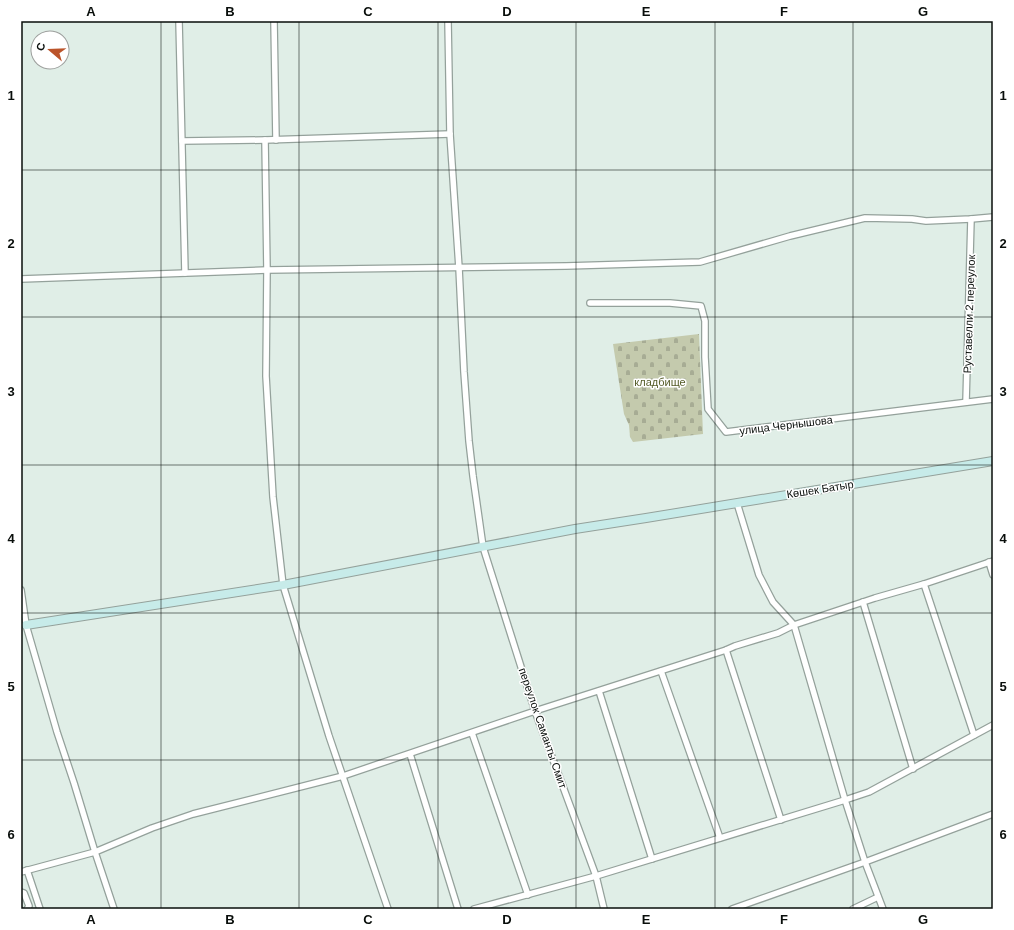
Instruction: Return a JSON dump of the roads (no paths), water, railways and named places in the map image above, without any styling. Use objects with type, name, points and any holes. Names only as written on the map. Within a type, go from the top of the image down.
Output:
[{"type":"street","points":[[179,21],[185,273]]},
{"type":"street","points":[[274,21],[276,140]]},
{"type":"street","name":"переулок Саманты Смит","points":[[448,21],[450,134],[462,337],[469,442],[483,547],[535,711],[596,876],[604,909]]},
{"type":"street","points":[[182,141],[276,140],[450,134]]},
{"type":"street","points":[[265,140],[267,270],[266,376],[273,497],[283,585],[329,736],[388,909]]},
{"type":"street","points":[[21,279],[267,270],[459,268],[700,262],[790,236],[865,218],[912,219],[926,221],[993,217]]},
{"type":"street","name":"Руставелли 2 переулок","points":[[966,402],[971,219]]},
{"type":"street","name":"улица Чернышова","points":[[590,303],[670,303],[701,306],[705,321],[705,357],[708,409],[726,432],[966,402],[993,400]]},
{"type":"street","name":"Көшек Батыр","points":[[24,625],[283,585],[575,528],[646,518],[993,461]]},
{"type":"street","points":[[737,503],[759,575],[773,602],[794,625],[845,800],[865,862],[883,909]]},
{"type":"street","points":[[21,892],[24,893],[29,906],[28,909],[39,907],[24,871],[95,852],[152,828],[194,814],[343,776],[535,711],[778,633],[794,625],[863,602],[924,584],[991,561],[993,575]]},
{"type":"street","points":[[924,584],[974,735]]},
{"type":"street","points":[[21,590],[24,625],[114,909]]},
{"type":"street","points":[[863,602],[914,769]]},
{"type":"street","points":[[726,650],[781,820]]},
{"type":"street","points":[[661,671],[720,838]]},
{"type":"street","points":[[599,691],[652,859]]},
{"type":"street","points":[[474,909],[596,876],[869,792],[993,726]]},
{"type":"street","points":[[472,733],[528,895]]},
{"type":"street","points":[[410,754],[458,909]]},
{"type":"street","points":[[732,909],[865,862],[993,814]]},
{"type":"street","points":[[853,909],[878,897]]},
{"type":"park label","name":"кладбище","points":[[660,382]]}]
